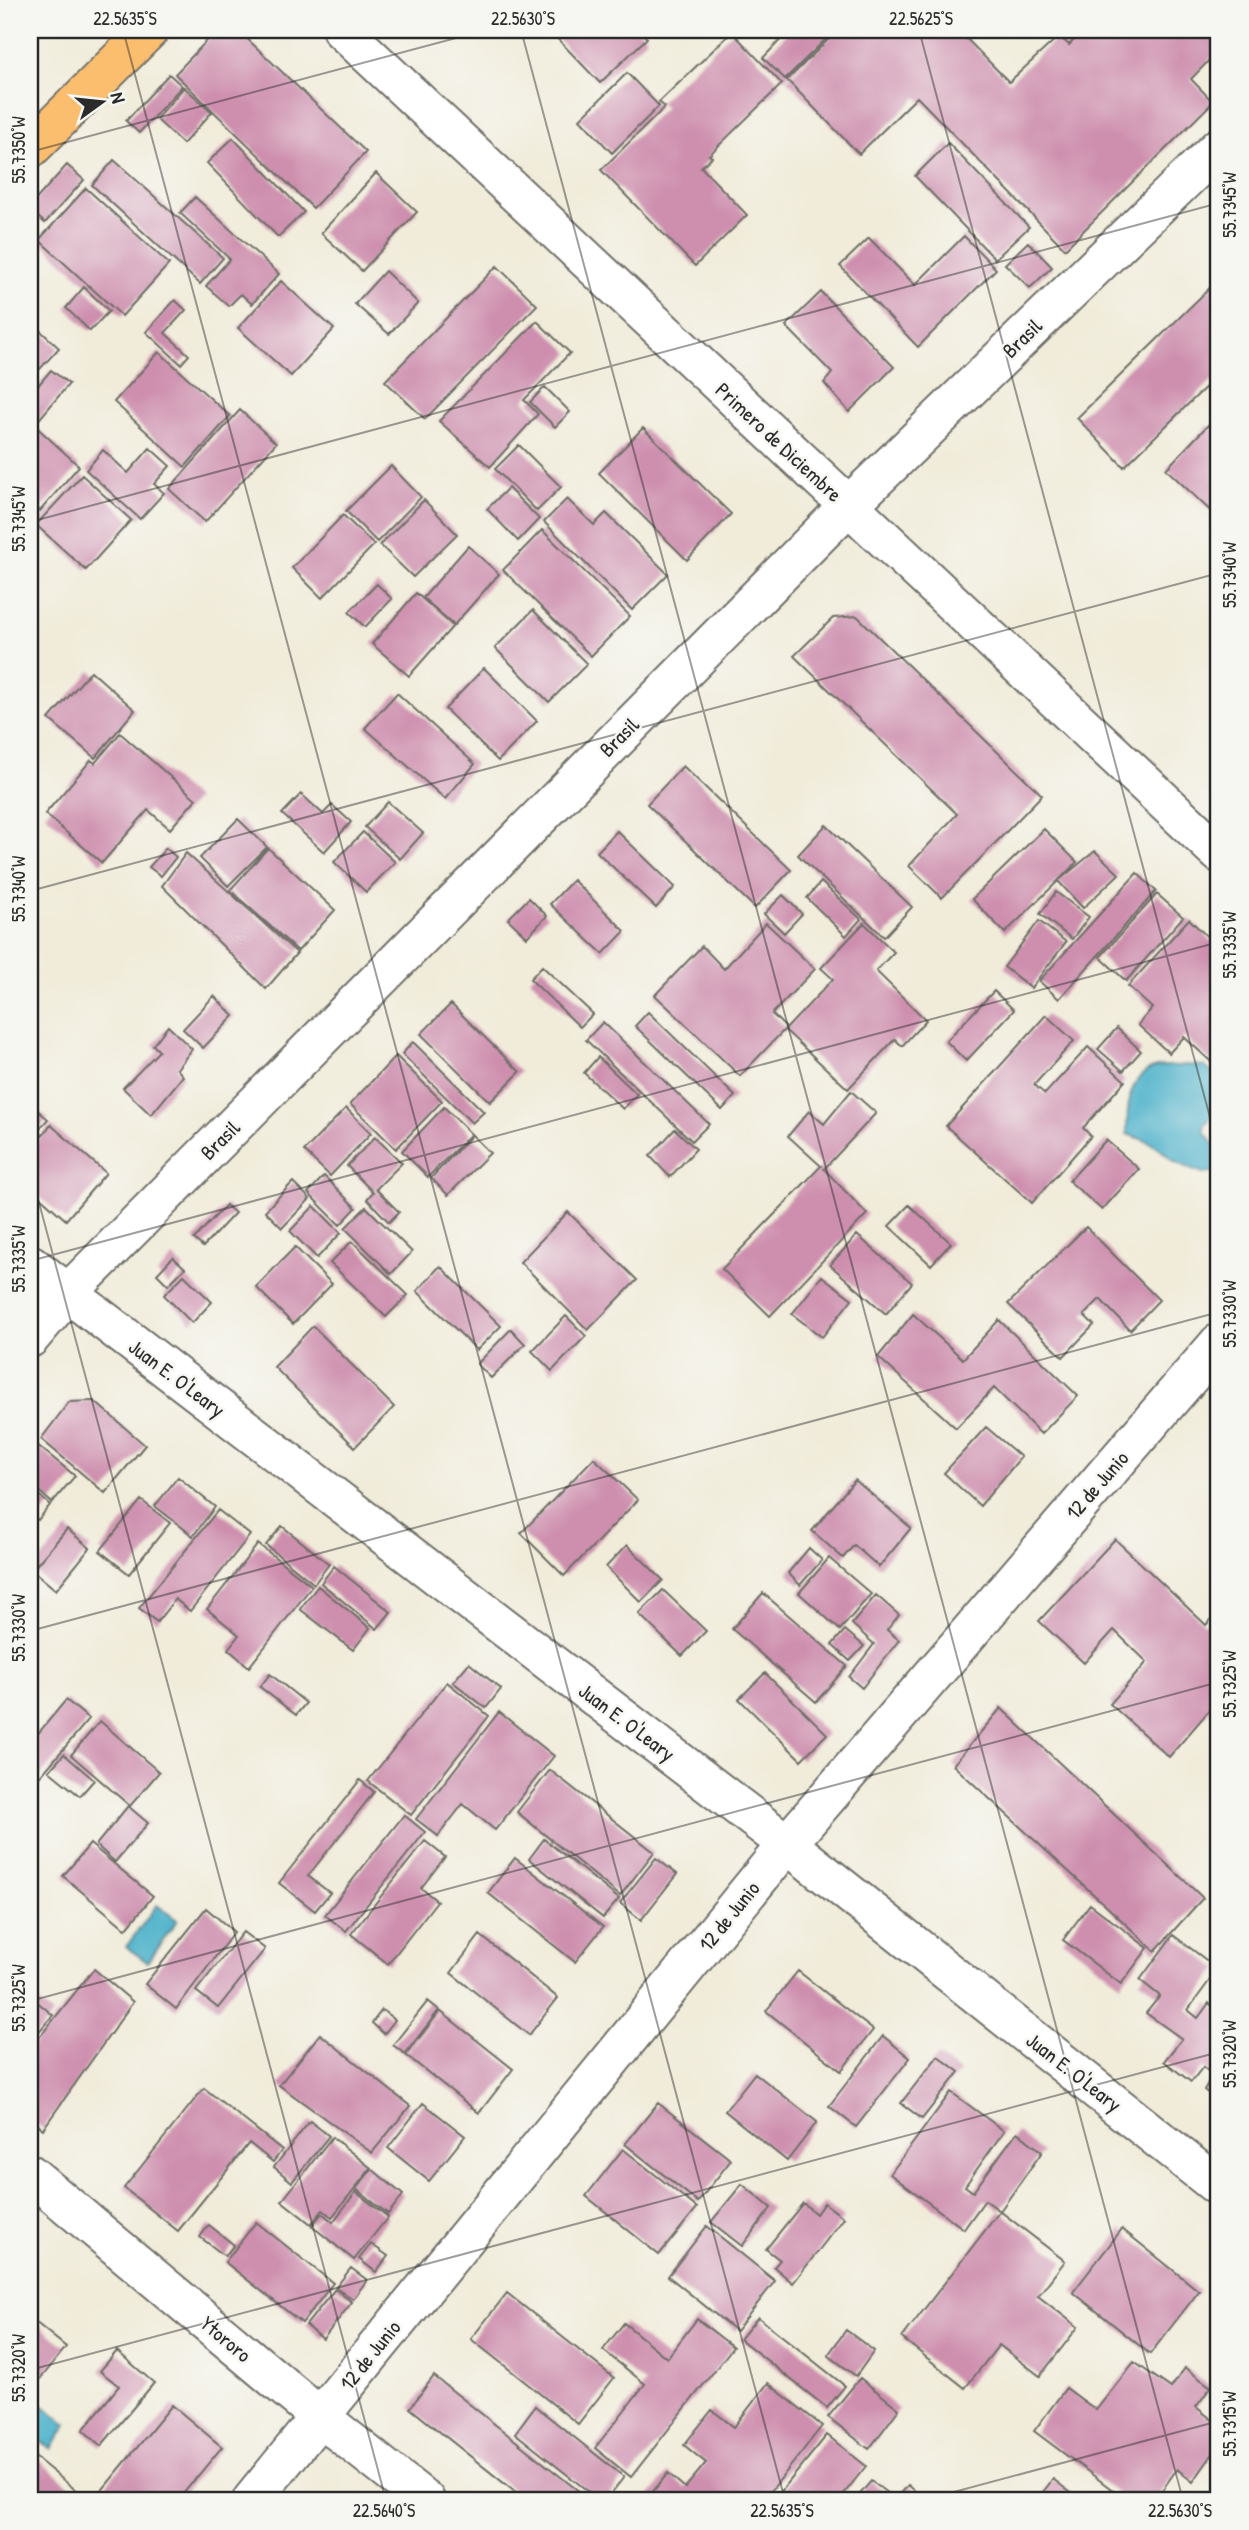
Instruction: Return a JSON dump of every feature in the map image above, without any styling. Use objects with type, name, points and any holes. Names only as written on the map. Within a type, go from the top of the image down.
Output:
[{"type":"main road","points":[[30,149],[149,30]]},
{"type":"street","name":"Primero de Diciembre","points":[[342,30],[1219,853]]},
{"type":"street","name":"Brasil","points":[[30,1338],[67,1294],[848,507],[1219,147]]},
{"type":"street","name":"Juan E. O'Leary","points":[[30,1264],[787,1844],[1219,2187]]},
{"type":"street","name":"12 de Junio","points":[[252,2500],[787,1844],[1219,1343]]},
{"type":"street","name":"Ytororo","points":[[30,2174],[320,2417],[425,2500]]},
{"type":"water","points":[[1204,1066],[1219,1079],[1217,1111],[1204,1125],[1205,1133],[1216,1149],[1219,1170],[1205,1174],[1177,1163],[1155,1146],[1127,1134],[1131,1094],[1140,1077],[1157,1067]]},
{"type":"water","points":[[157,1905],[177,1920],[148,1962],[126,1947]]},
{"type":"water","points":[[33,2398],[67,2424],[52,2449],[30,2433],[30,2404]]},
{"type":"building","points":[[217,30],[238,30],[366,152],[313,208],[175,74]]},
{"type":"building","points":[[549,30],[639,30],[647,38],[600,83]]},
{"type":"building","points":[[790,30],[833,32],[785,79],[763,58]]},
{"type":"building","points":[[838,30],[958,30],[1009,82],[1059,36],[1069,45],[1084,30],[1219,30],[1219,50],[1191,79],[1213,102],[1065,249],[917,97],[859,154],[787,80]]},
{"type":"building","points":[[732,32],[782,84],[709,155],[712,157],[701,167],[747,215],[695,266],[601,170],[665,107],[659,102]]},
{"type":"building","points":[[627,73],[659,106],[612,153],[580,119]]},
{"type":"building","points":[[169,74],[182,86],[139,133],[126,121]]},
{"type":"building","points":[[184,87],[212,112],[183,144],[156,119]]},
{"type":"building","points":[[233,138],[304,212],[278,237],[207,163]]},
{"type":"building","points":[[948,143],[1029,227],[995,259],[915,176]]},
{"type":"building","points":[[114,160],[223,258],[200,284],[92,185]]},
{"type":"building","points":[[67,165],[84,180],[45,223],[30,210],[30,206]]},
{"type":"building","points":[[376,173],[417,212],[362,271],[321,233]]},
{"type":"building","points":[[86,188],[169,264],[122,316],[39,240]]},
{"type":"building","points":[[195,197],[279,274],[252,304],[241,294],[229,306],[206,286],[230,259],[180,213]]},
{"type":"building","points":[[964,236],[996,269],[918,347],[840,266],[869,238],[915,285]]},
{"type":"building","points":[[1028,242],[1052,267],[1030,288],[1005,264]]},
{"type":"building","points":[[497,266],[537,305],[425,419],[385,381]]},
{"type":"building","points":[[385,271],[418,303],[389,334],[355,304]]},
{"type":"building","points":[[1219,279],[1219,374],[1124,467],[1077,418]]},
{"type":"building","points":[[281,281],[334,329],[291,376],[238,328]]},
{"type":"building","points":[[84,287],[109,311],[90,331],[66,308]]},
{"type":"building","points":[[821,292],[894,367],[849,412],[824,383],[832,373],[786,326]]},
{"type":"building","points":[[175,300],[186,310],[165,333],[189,355],[181,364],[146,332]]},
{"type":"building","points":[[30,321],[59,348],[30,380]]},
{"type":"building","points":[[537,321],[570,353],[524,400],[538,414],[490,467],[439,421]]},
{"type":"building","points":[[159,352],[230,416],[185,467],[114,402]]},
{"type":"building","points":[[51,370],[69,384],[36,423],[30,418],[30,395]]},
{"type":"building","points":[[545,387],[570,412],[555,427],[530,402]]},
{"type":"building","points":[[240,410],[276,443],[205,522],[169,489]]},
{"type":"building","points":[[30,421],[79,466],[40,511],[30,502],[30,490],[33,486],[30,483]]},
{"type":"building","points":[[1208,425],[1219,436],[1219,519],[1166,469]]},
{"type":"building","points":[[643,428],[731,514],[687,560],[599,473]]},
{"type":"building","points":[[519,445],[561,487],[537,511],[495,469]]},
{"type":"building","points":[[150,448],[170,466],[154,484],[164,493],[140,519],[86,470],[103,450],[128,473]]},
{"type":"building","points":[[391,466],[421,497],[377,542],[346,511]]},
{"type":"building","points":[[82,475],[131,520],[86,570],[36,525]]},
{"type":"building","points":[[508,488],[539,519],[518,541],[487,509]]},
{"type":"building","points":[[567,499],[594,525],[606,513],[668,574],[632,610],[544,522]]},
{"type":"building","points":[[424,500],[457,534],[413,577],[380,545]]},
{"type":"building","points":[[343,515],[374,545],[322,598],[292,568]]},
{"type":"building","points":[[542,530],[630,616],[591,656],[503,570]]},
{"type":"building","points":[[468,546],[499,574],[454,625],[423,598]]},
{"type":"building","points":[[377,584],[392,599],[365,627],[349,612]]},
{"type":"building","points":[[416,593],[453,626],[409,676],[372,644]]},
{"type":"building","points":[[533,610],[587,664],[549,702],[495,648]]},
{"type":"building","points":[[857,616],[1042,795],[942,898],[909,866],[957,814],[794,656],[833,618]]},
{"type":"building","points":[[484,668],[537,721],[498,761],[445,709]]},
{"type":"building","points":[[91,671],[135,710],[95,758],[49,719]]},
{"type":"building","points":[[397,693],[475,764],[445,799],[365,728]]},
{"type":"building","points":[[120,733],[196,799],[170,829],[148,810],[102,863],[45,814],[91,760],[95,763]]},
{"type":"building","points":[[683,766],[791,870],[755,908],[647,804]]},
{"type":"building","points":[[301,794],[323,814],[332,805],[351,822],[324,852],[282,814]]},
{"type":"building","points":[[388,802],[423,833],[400,859],[365,827]]},
{"type":"building","points":[[238,819],[267,847],[228,886],[200,858]]},
{"type":"building","points":[[826,825],[912,907],[884,937],[798,855]]},
{"type":"building","points":[[1044,829],[1077,862],[1005,933],[972,899]]},
{"type":"building","points":[[617,831],[675,887],[656,908],[597,852]]},
{"type":"building","points":[[363,832],[395,862],[366,892],[334,862]]},
{"type":"building","points":[[166,848],[176,857],[161,876],[149,867]]},
{"type":"building","points":[[268,848],[335,910],[298,951],[230,890]]},
{"type":"building","points":[[1095,851],[1119,874],[1083,908],[1058,881]]},
{"type":"building","points":[[186,853],[297,953],[266,989],[162,886]]},
{"type":"building","points":[[1137,873],[1156,891],[1059,999],[1039,981]]},
{"type":"building","points":[[573,880],[625,931],[603,954],[550,904]]},
{"type":"building","points":[[821,882],[861,919],[846,936],[807,898]]},
{"type":"building","points":[[1056,892],[1089,917],[1072,939],[1040,914]]},
{"type":"building","points":[[1157,894],[1183,917],[1126,981],[1100,957]]},
{"type":"building","points":[[783,895],[802,914],[784,933],[764,914]]},
{"type":"building","points":[[529,898],[547,916],[527,937],[508,919]]},
{"type":"building","points":[[1189,919],[1219,948],[1219,1069],[1184,1037],[1169,1053],[1138,1025],[1152,1008],[1128,986]]},
{"type":"building","points":[[1039,921],[1066,942],[1031,988],[1004,967]]},
{"type":"building","points":[[766,923],[815,969],[772,1014],[786,1028],[740,1076],[655,995],[702,946],[724,969]]},
{"type":"building","points":[[864,923],[894,952],[876,971],[926,1020],[902,1046],[895,1039],[848,1089],[785,1030],[833,979],[821,968]]},
{"type":"building","points":[[542,966],[593,1014],[580,1027],[530,979]]},
{"type":"building","points":[[994,991],[1014,1010],[966,1061],[946,1041]]},
{"type":"building","points":[[214,996],[234,1016],[203,1048],[183,1029]]},
{"type":"building","points":[[451,1004],[520,1072],[490,1102],[421,1034]]},
{"type":"building","points":[[648,1012],[735,1096],[722,1110],[635,1026]]},
{"type":"building","points":[[1046,1015],[1074,1041],[1034,1085],[1045,1094],[1088,1047],[1125,1081],[1083,1128],[1091,1136],[1032,1203],[946,1126]]},
{"type":"building","points":[[603,1022],[709,1124],[692,1141],[586,1040]]},
{"type":"building","points":[[168,1026],[192,1049],[177,1069],[183,1076],[151,1115],[123,1088],[159,1051],[153,1045]]},
{"type":"building","points":[[1117,1028],[1141,1051],[1123,1071],[1098,1049]]},
{"type":"building","points":[[413,1042],[484,1112],[472,1123],[402,1054]]},
{"type":"building","points":[[396,1056],[442,1101],[396,1149],[350,1104]]},
{"type":"building","points":[[598,1057],[637,1094],[623,1109],[584,1073]]},
{"type":"building","points":[[851,1091],[876,1113],[824,1169],[867,1214],[770,1316],[722,1269],[821,1166],[788,1136],[809,1111],[824,1124]]},
{"type":"building","points":[[30,1104],[48,1119],[40,1128],[30,1123]]},
{"type":"building","points":[[444,1107],[471,1134],[428,1177],[402,1151]]},
{"type":"building","points":[[346,1108],[371,1133],[330,1176],[304,1151]]},
{"type":"building","points":[[51,1125],[106,1173],[66,1220],[30,1188],[30,1149]]},
{"type":"building","points":[[675,1129],[696,1149],[670,1177],[650,1156]]},
{"type":"building","points":[[472,1135],[490,1153],[448,1195],[431,1178]]},
{"type":"building","points":[[375,1137],[402,1163],[376,1189],[399,1212],[389,1222],[367,1199],[373,1192],[347,1166]]},
{"type":"building","points":[[1106,1140],[1139,1169],[1102,1210],[1069,1181]]},
{"type":"building","points":[[324,1176],[356,1208],[340,1225],[308,1193]]},
{"type":"building","points":[[293,1182],[310,1199],[282,1228],[265,1211]]},
{"type":"building","points":[[226,1205],[235,1213],[203,1247],[194,1239]]},
{"type":"building","points":[[909,1205],[951,1243],[931,1265],[889,1226]]},
{"type":"building","points":[[314,1206],[341,1233],[317,1258],[290,1231]]},
{"type":"building","points":[[366,1207],[412,1252],[391,1274],[345,1228]]},
{"type":"building","points":[[568,1212],[637,1280],[588,1330],[520,1262]]},
{"type":"building","points":[[1086,1227],[1159,1300],[1130,1330],[1100,1299],[1084,1315],[1094,1325],[1063,1357],[1008,1304]]},
{"type":"building","points":[[857,1235],[912,1283],[886,1314],[830,1265]]},
{"type":"building","points":[[352,1241],[408,1295],[386,1317],[330,1263]]},
{"type":"building","points":[[295,1247],[332,1284],[293,1324],[256,1287]]},
{"type":"building","points":[[173,1257],[185,1268],[168,1285],[157,1274]]},
{"type":"building","points":[[440,1266],[501,1326],[477,1350],[417,1291]]},
{"type":"building","points":[[184,1275],[212,1302],[192,1323],[164,1295]]},
{"type":"building","points":[[822,1276],[852,1299],[822,1337],[792,1314]]},
{"type":"building","points":[[913,1314],[963,1359],[999,1320],[1078,1396],[1041,1434],[994,1388],[956,1428],[878,1357]]},
{"type":"building","points":[[566,1316],[586,1336],[552,1371],[532,1351]]},
{"type":"building","points":[[313,1326],[394,1407],[355,1447],[274,1367]]},
{"type":"building","points":[[511,1329],[525,1344],[491,1378],[477,1364]]},
{"type":"building","points":[[94,1401],[145,1445],[105,1493],[41,1439],[69,1402]]},
{"type":"building","points":[[986,1427],[1021,1457],[980,1506],[944,1473]]},
{"type":"building","points":[[36,1444],[75,1476],[52,1503],[30,1483],[30,1451]]},
{"type":"building","points":[[594,1458],[638,1500],[564,1576],[521,1533]]},
{"type":"building","points":[[178,1477],[215,1507],[193,1536],[155,1506]]},
{"type":"building","points":[[855,1480],[911,1528],[879,1567],[854,1545],[843,1558],[812,1531]]},
{"type":"building","points":[[30,1487],[50,1505],[38,1520],[30,1513]]},
{"type":"building","points":[[141,1500],[170,1523],[129,1574],[100,1551]]},
{"type":"building","points":[[218,1510],[250,1535],[190,1611],[175,1599],[157,1622],[139,1608]]},
{"type":"building","points":[[282,1526],[329,1564],[314,1584],[266,1545]]},
{"type":"building","points":[[67,1529],[90,1548],[56,1590],[32,1570]]},
{"type":"building","points":[[1115,1539],[1206,1625],[1219,1611],[1219,1699],[1169,1757],[1110,1704],[1147,1662],[1114,1630],[1084,1663],[1039,1621]]},
{"type":"building","points":[[258,1544],[312,1586],[249,1667],[228,1649],[239,1635],[207,1609]]},
{"type":"building","points":[[627,1545],[663,1580],[641,1602],[606,1567]]},
{"type":"building","points":[[809,1548],[822,1560],[800,1585],[788,1573]]},
{"type":"building","points":[[829,1558],[871,1594],[840,1630],[799,1593]]},
{"type":"building","points":[[334,1566],[391,1612],[377,1629],[321,1583]]},
{"type":"building","points":[[318,1586],[370,1628],[353,1650],[300,1609]]},
{"type":"building","points":[[663,1590],[706,1631],[682,1656],[639,1614]]},
{"type":"building","points":[[763,1593],[847,1666],[816,1702],[732,1629]]},
{"type":"building","points":[[876,1595],[899,1615],[887,1630],[899,1640],[862,1688],[849,1677],[874,1644],[852,1624]]},
{"type":"building","points":[[845,1630],[864,1646],[850,1661],[832,1645]]},
{"type":"building","points":[[469,1663],[501,1689],[486,1708],[453,1682]]},
{"type":"building","points":[[765,1673],[827,1734],[801,1760],[739,1699]]},
{"type":"building","points":[[270,1674],[306,1703],[296,1715],[260,1687]]},
{"type":"building","points":[[447,1682],[489,1716],[411,1815],[368,1781]]},
{"type":"building","points":[[66,1700],[89,1719],[38,1779],[30,1772],[30,1743]]},
{"type":"building","points":[[1001,1708],[1203,1898],[1155,1951],[953,1765]]},
{"type":"building","points":[[499,1712],[554,1756],[495,1830],[463,1804],[438,1836],[416,1819]]},
{"type":"building","points":[[100,1721],[159,1772],[130,1806],[71,1755]]},
{"type":"building","points":[[64,1754],[94,1780],[80,1796],[49,1771]]},
{"type":"building","points":[[550,1770],[654,1852],[620,1896],[517,1812]]},
{"type":"building","points":[[360,1780],[374,1792],[308,1876],[330,1893],[315,1911],[279,1883]]},
{"type":"building","points":[[128,1806],[148,1823],[115,1862],[96,1845]]},
{"type":"building","points":[[404,1815],[425,1832],[346,1931],[325,1915]]},
{"type":"building","points":[[544,1839],[619,1899],[603,1918],[529,1859]]},
{"type":"building","points":[[425,1841],[445,1857],[421,1888],[437,1901],[388,1964],[351,1934]]},
{"type":"building","points":[[90,1844],[153,1896],[126,1929],[63,1876]]},
{"type":"building","points":[[515,1858],[603,1927],[575,1962],[488,1893]]},
{"type":"building","points":[[656,1858],[677,1874],[641,1920],[620,1903]]},
{"type":"building","points":[[1090,1904],[1148,1948],[1121,1984],[1063,1940]]},
{"type":"building","points":[[206,1908],[234,1932],[176,2009],[145,1984]]},
{"type":"building","points":[[243,1932],[265,1949],[218,2008],[196,1991]]},
{"type":"building","points":[[480,1935],[558,1998],[529,2035],[451,1973]]},
{"type":"building","points":[[1173,1935],[1218,1969],[1188,2010],[1198,2018],[1209,2003],[1219,2012],[1219,2102],[1204,2090],[1213,2075],[1203,2067],[1191,2082],[1164,2061],[1182,2039],[1146,2013],[1160,1996],[1140,1980]]},
{"type":"building","points":[[94,1969],[133,2002],[43,2129],[30,2118],[30,2049]]},
{"type":"building","points":[[798,1971],[873,2030],[841,2071],[766,2011]]},
{"type":"building","points":[[30,1996],[53,2015],[30,2042]]},
{"type":"building","points":[[428,2001],[439,2010],[405,2054],[393,2045]]},
{"type":"building","points":[[382,2010],[395,2020],[384,2034],[372,2023]]},
{"type":"building","points":[[440,2011],[513,2069],[479,2113],[406,2055]]},
{"type":"building","points":[[320,2034],[410,2106],[372,2153],[279,2085]]},
{"type":"building","points":[[883,2036],[910,2058],[856,2127],[829,2106]]},
{"type":"building","points":[[938,2056],[959,2072],[922,2119],[901,2103]]},
{"type":"building","points":[[755,2073],[817,2122],[787,2161],[725,2111]]},
{"type":"building","points":[[204,2088],[282,2150],[273,2162],[249,2143],[178,2231],[124,2188]]},
{"type":"building","points":[[951,2092],[1004,2131],[965,2186],[973,2192],[1017,2132],[1042,2152],[1000,2211],[985,2200],[964,2229],[890,2174]]},
{"type":"building","points":[[423,2103],[465,2136],[429,2181],[388,2148]]},
{"type":"building","points":[[658,2103],[731,2160],[698,2202],[625,2144]]},
{"type":"building","points":[[310,2121],[329,2136],[292,2182],[274,2167]]},
{"type":"building","points":[[332,2137],[371,2168],[332,2217],[323,2210],[311,2224],[282,2201]]},
{"type":"building","points":[[623,2149],[697,2208],[659,2255],[586,2196]]},
{"type":"building","points":[[372,2169],[403,2195],[388,2214],[356,2189]]},
{"type":"building","points":[[742,2184],[771,2208],[742,2246],[711,2222]]},
{"type":"building","points":[[356,2192],[388,2217],[354,2260],[312,2226],[322,2213],[333,2222]]},
{"type":"building","points":[[803,2203],[816,2214],[824,2203],[844,2218],[793,2283],[774,2267],[780,2260],[766,2249]]},
{"type":"building","points":[[1000,2211],[1065,2261],[1038,2296],[1078,2327],[1040,2376],[999,2345],[965,2388],[902,2338]]},
{"type":"building","points":[[256,2222],[333,2283],[302,2323],[225,2262]]},
{"type":"building","points":[[209,2225],[234,2245],[225,2256],[200,2237]]},
{"type":"building","points":[[707,2226],[775,2281],[736,2331],[668,2276]]},
{"type":"building","points":[[1122,2229],[1199,2291],[1150,2354],[1073,2292]]},
{"type":"building","points":[[371,2244],[388,2256],[376,2272],[359,2259]]},
{"type":"building","points":[[351,2268],[367,2280],[353,2299],[336,2287]]},
{"type":"building","points":[[335,2289],[352,2302],[323,2339],[306,2325]]},
{"type":"building","points":[[507,2293],[614,2378],[578,2424],[471,2339]]},
{"type":"building","points":[[758,2317],[845,2386],[827,2408],[740,2339]]},
{"type":"building","points":[[697,2319],[733,2347],[631,2477],[595,2448],[645,2384],[603,2350],[624,2323],[667,2358]]},
{"type":"building","points":[[34,2321],[66,2347],[30,2392],[30,2326]]},
{"type":"building","points":[[846,2330],[874,2351],[856,2376],[828,2355]]},
{"type":"building","points":[[117,2351],[154,2383],[101,2446],[83,2430],[119,2386],[100,2371]]},
{"type":"building","points":[[1134,2362],[1171,2388],[1185,2368],[1211,2387],[1196,2407],[1219,2425],[1219,2445],[1193,2482],[1177,2469],[1155,2500],[1126,2500],[1034,2431],[1066,2388],[1096,2410]]},
{"type":"building","points":[[434,2376],[590,2500],[525,2500],[410,2408]]},
{"type":"building","points":[[860,2378],[899,2409],[869,2449],[828,2417]]},
{"type":"building","points":[[768,2383],[822,2426],[764,2500],[646,2500],[668,2473],[685,2488],[706,2463],[684,2445],[712,2410],[734,2427]]},
{"type":"building","points":[[172,2405],[222,2447],[178,2500],[94,2500]]},
{"type":"building","points":[[535,2406],[624,2477],[606,2500],[599,2500],[515,2433]]},
{"type":"building","points":[[827,2435],[866,2466],[839,2500],[774,2500]]},
{"type":"building","points":[[30,2453],[88,2500],[30,2500]]},
{"type":"building","points":[[1053,2479],[1080,2500],[1037,2500]]},
{"type":"building","points":[[871,2481],[891,2496],[887,2500],[855,2500]]},
{"type":"building","points":[[908,2485],[925,2499],[896,2500]]}]
